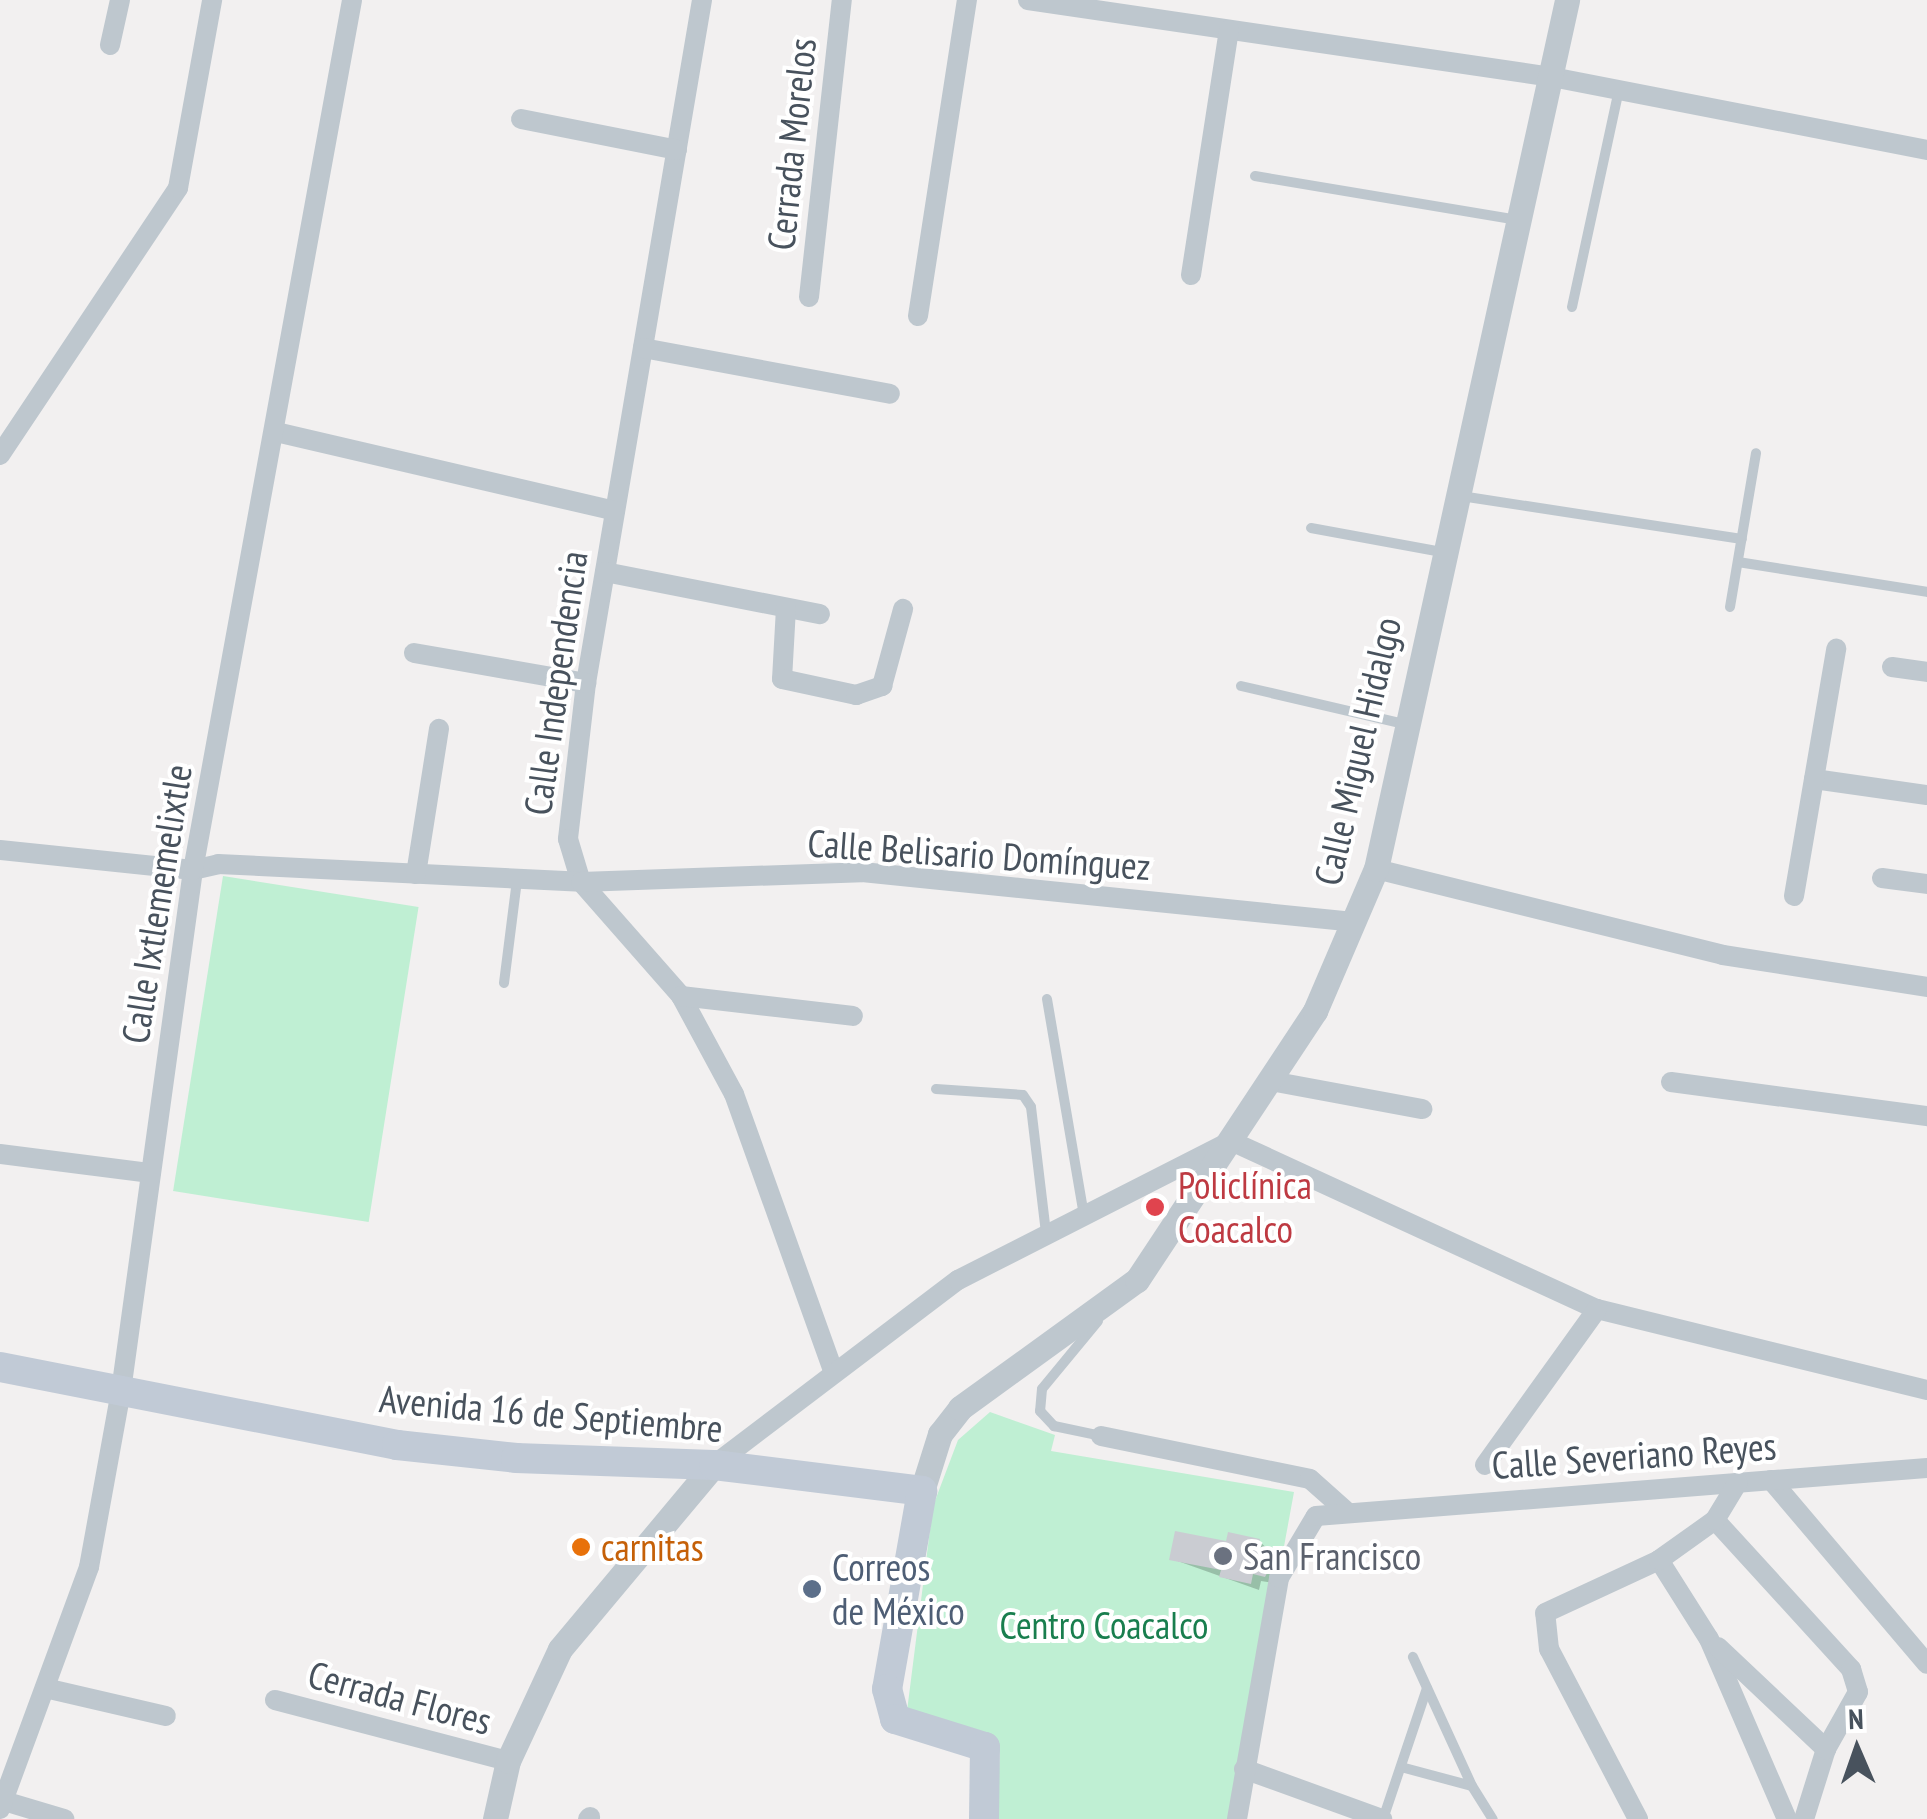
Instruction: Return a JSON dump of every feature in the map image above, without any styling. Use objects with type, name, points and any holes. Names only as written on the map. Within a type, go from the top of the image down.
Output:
[{"type":"main road","name":"Avenida 16 de Septiembre","points":[[0,1367],[397,1445],[516,1458],[714,1465],[922,1491]]},
{"type":"main road","points":[[922,1491],[887,1690],[896,1719],[985,1747],[984,1819]]},
{"type":"street","points":[[110,45],[120,0]]},
{"type":"street","points":[[0,455],[178,188],[212,0]]},
{"type":"street","name":"Calle Ixtlememelixtle","points":[[2,1805],[8,1767],[45,1688],[89,1566],[121,1391],[192,870],[276,432],[352,0]]},
{"type":"street","name":"Calle Independencia","points":[[702,0],[586,683],[568,838],[581,882],[681,996],[734,1094],[834,1374]]},
{"type":"street","name":"Cerrada Morelos","points":[[809,296],[842,0]]},
{"type":"street","points":[[918,316],[967,0]]},
{"type":"street","name":"Calle Miguel Hidalgo","points":[[922,1491],[940,1434],[960,1408],[1117,1296],[1176,1230],[1315,1011],[1376,869],[1404,724],[1567,0]]},
{"type":"street","points":[[1042,1],[1552,77],[1927,150]]},
{"type":"street","points":[[1191,274],[1229,30]]},
{"type":"street","points":[[521,119],[676,150]]},
{"type":"street","points":[[643,348],[890,394]]},
{"type":"street","points":[[276,432],[615,511]]},
{"type":"street","points":[[605,572],[820,614]]},
{"type":"street","points":[[786,608],[782,678],[856,696],[882,686],[903,609]]},
{"type":"street","points":[[1794,896],[1836,648]]},
{"type":"street","points":[[414,653],[586,683]]},
{"type":"street","points":[[1892,666],[1927,672]]},
{"type":"street","points":[[416,874],[439,728]]},
{"type":"street","points":[[1814,779],[1927,795]]},
{"type":"street","name":"Calle Belisario Domínguez","points":[[0,850],[192,870],[218,864],[581,882],[862,872],[1353,922]]},
{"type":"street","points":[[1376,869],[1723,954],[1927,986]]},
{"type":"street","points":[[1882,878],[1927,884]]},
{"type":"street","points":[[681,996],[853,1016]]},
{"type":"street","points":[[1271,1081],[1422,1109]]},
{"type":"street","points":[[1671,1082],[1927,1116]]},
{"type":"street","points":[[495,1819],[508,1761],[560,1649],[714,1465],[958,1280],[1231,1141],[1597,1309],[1927,1390]]},
{"type":"street","points":[[0,1154],[151,1173]]},
{"type":"street","points":[[1485,1465],[1597,1309]]},
{"type":"street","points":[[1102,1436],[1310,1478],[1346,1510]]},
{"type":"street","name":"Calle Severiano Reyes","points":[[1237,1819],[1278,1578],[1316,1516],[1346,1510],[1927,1468]]},
{"type":"street","points":[[1771,1480],[1927,1664]]},
{"type":"street","points":[[1638,1819],[1549,1649],[1546,1613],[1658,1560],[1715,1520],[1738,1482]]},
{"type":"street","points":[[1715,1520],[1850,1669],[1858,1692],[1826,1749],[1804,1819]]},
{"type":"street","points":[[1658,1560],[1710,1640],[1787,1819]]},
{"type":"street","points":[[1710,1640],[1826,1749]]},
{"type":"street","points":[[45,1688],[166,1716]]},
{"type":"street","name":"Cerrada Flores","points":[[274,1700],[508,1761]]},
{"type":"street","points":[[1244,1770],[1382,1819]]},
{"type":"street","points":[[2,1805],[64,1819]]},
{"type":"lane","points":[[1572,307],[1618,89]]},
{"type":"lane","points":[[1255,176],[1519,220]]},
{"type":"lane","points":[[1730,607],[1756,453]]},
{"type":"lane","points":[[1455,496],[1472,494],[1742,539]]},
{"type":"lane","points":[[1311,528],[1442,552]]},
{"type":"lane","points":[[1738,562],[1927,592]]},
{"type":"lane","points":[[1241,686],[1404,724]]},
{"type":"lane","points":[[504,983],[517,879]]},
{"type":"lane","points":[[1048,999],[1084,1216]]},
{"type":"lane","points":[[936,1089],[1023,1095],[1031,1107],[1046,1232]]},
{"type":"lane","points":[[1102,1436],[1054,1426],[1040,1411],[1040,1397],[1117,1296]]},
{"type":"lane","points":[[1412,1657],[1472,1786],[1493,1819]]},
{"type":"lane","points":[[1382,1819],[1428,1687]]},
{"type":"lane","points":[[1401,1767],[1472,1786]]},
{"type":"green space","points":[[223,876],[419,907],[369,1222],[173,1191]]},
{"type":"green space","name":"Centro Coacalco","points":[[990,1412],[1055,1435],[1051,1451],[1294,1492],[1234,1819],[996,1819],[1000,1753],[968,1729],[907,1711],[933,1506],[958,1440]]},
{"type":"building","name":"San Francisco","points":[[1175,1531],[1226,1541],[1228,1532],[1260,1539],[1258,1549],[1276,1556],[1265,1577],[1253,1574],[1251,1584],[1219,1577],[1221,1570],[1169,1560]]},
{"type":"place","name":"Policlínica Coacalco","points":[[1155,1207]]},
{"type":"place","name":"carnitas","points":[[581,1547]]},
{"type":"place","name":"San Francisco","points":[[1223,1556]]},
{"type":"place","name":"Correos de México","points":[[812,1589]]}]
